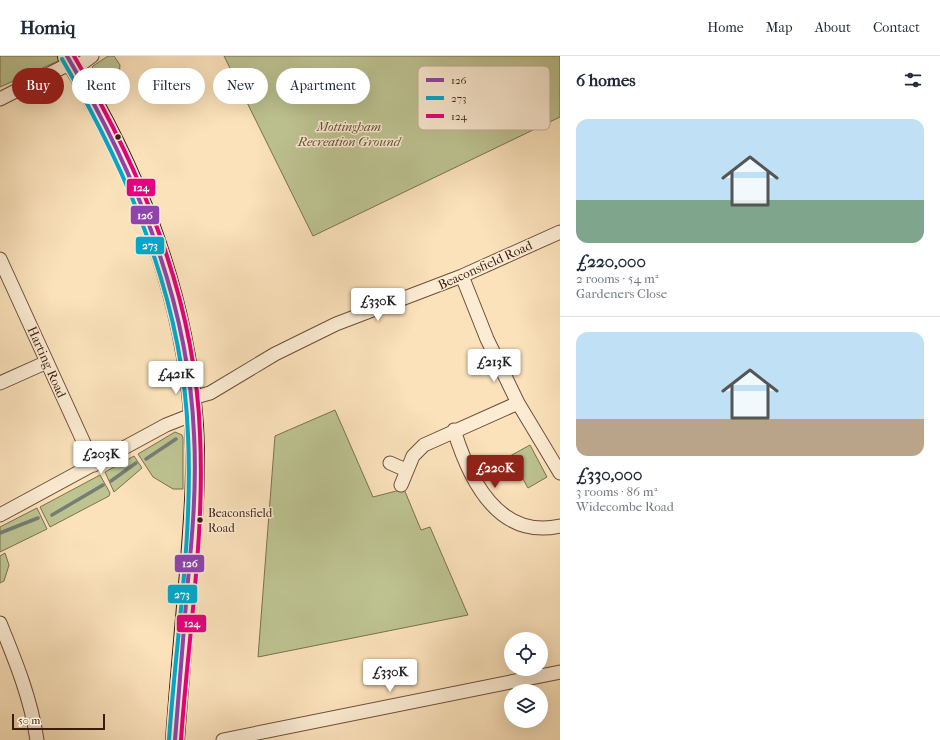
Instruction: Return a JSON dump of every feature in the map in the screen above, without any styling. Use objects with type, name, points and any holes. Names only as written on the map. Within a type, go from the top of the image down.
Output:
[{"type":"street","points":[[70,61],[81,64],[92,56]]},
{"type":"street","points":[[0,99],[63,67],[70,61]]},
{"type":"street","points":[[70,61],[117,147],[152,232],[180,323],[193,406],[194,500],[175,740]]},
{"type":"street","name":"Beaconsfield Road","points":[[0,515],[166,425],[210,393],[275,354],[336,324],[462,276],[560,232]]},
{"type":"street","name":"Harting Road","points":[[0,258],[94,464]]},
{"type":"street","points":[[462,276],[486,339],[518,403],[560,473]]},
{"type":"street","points":[[0,384],[47,362]]},
{"type":"street","points":[[401,486],[406,470],[413,456],[424,445],[454,430],[518,403]]},
{"type":"street","points":[[454,430],[467,464],[481,492],[499,513],[522,525],[539,528],[560,526]]},
{"type":"street","points":[[390,464],[406,470]]},
{"type":"street","points":[[0,623],[24,681],[37,740]]},
{"type":"street","points":[[223,740],[553,672],[560,672]]},
{"type":"green space","points":[[0,56],[58,56],[58,61],[42,68],[12,68],[12,82],[0,87]]},
{"type":"green space","points":[[108,56],[114,56],[120,65],[120,68],[92,68]]},
{"type":"green space","name":"Mottingham Recreation Ground","points":[[224,56],[560,56],[560,117],[550,122],[550,66],[418,66],[418,130],[533,130],[313,236],[248,104],[268,104],[268,68],[230,68]]},
{"type":"green space","points":[[335,410],[373,497],[404,489],[421,530],[430,527],[468,615],[258,657],[275,436]]},
{"type":"green space","points":[[175,432],[182,435],[183,438],[183,489],[173,489],[153,477],[138,454]]},
{"type":"green space","points":[[530,445],[547,477],[528,488],[510,456]]},
{"type":"green space","points":[[134,456],[142,468],[114,492],[105,472]]},
{"type":"green space","points":[[100,475],[110,493],[109,496],[50,527],[40,507]]},
{"type":"green space","points":[[37,508],[47,529],[0,552],[0,527]]},
{"type":"green space","points":[[5,553],[9,565],[4,581],[0,583],[0,556]]},
{"type":"waterway","points":[[146,459],[176,439]]},
{"type":"waterway","points":[[111,481],[136,463]]},
{"type":"waterway","points":[[52,515],[103,485]]},
{"type":"waterway","points":[[0,533],[38,518]]},
{"type":"transit line","name":"126","points":[[67,56],[115,145],[154,238],[169,285],[181,334],[190,383],[195,454],[194,493],[175,740]]},
{"type":"transit line","name":"124","points":[[74,56],[122,145],[161,238],[176,285],[188,334],[196,383],[200,434],[200,510],[195,587],[181,740]]},
{"type":"transit line","name":"273","points":[[62,59],[109,147],[130,193],[148,240],[164,287],[176,335],[184,385],[188,435],[188,511],[183,588],[169,740]]},
{"type":"place","name":"Beaconsfield Road","points":[[200,520]]}]
